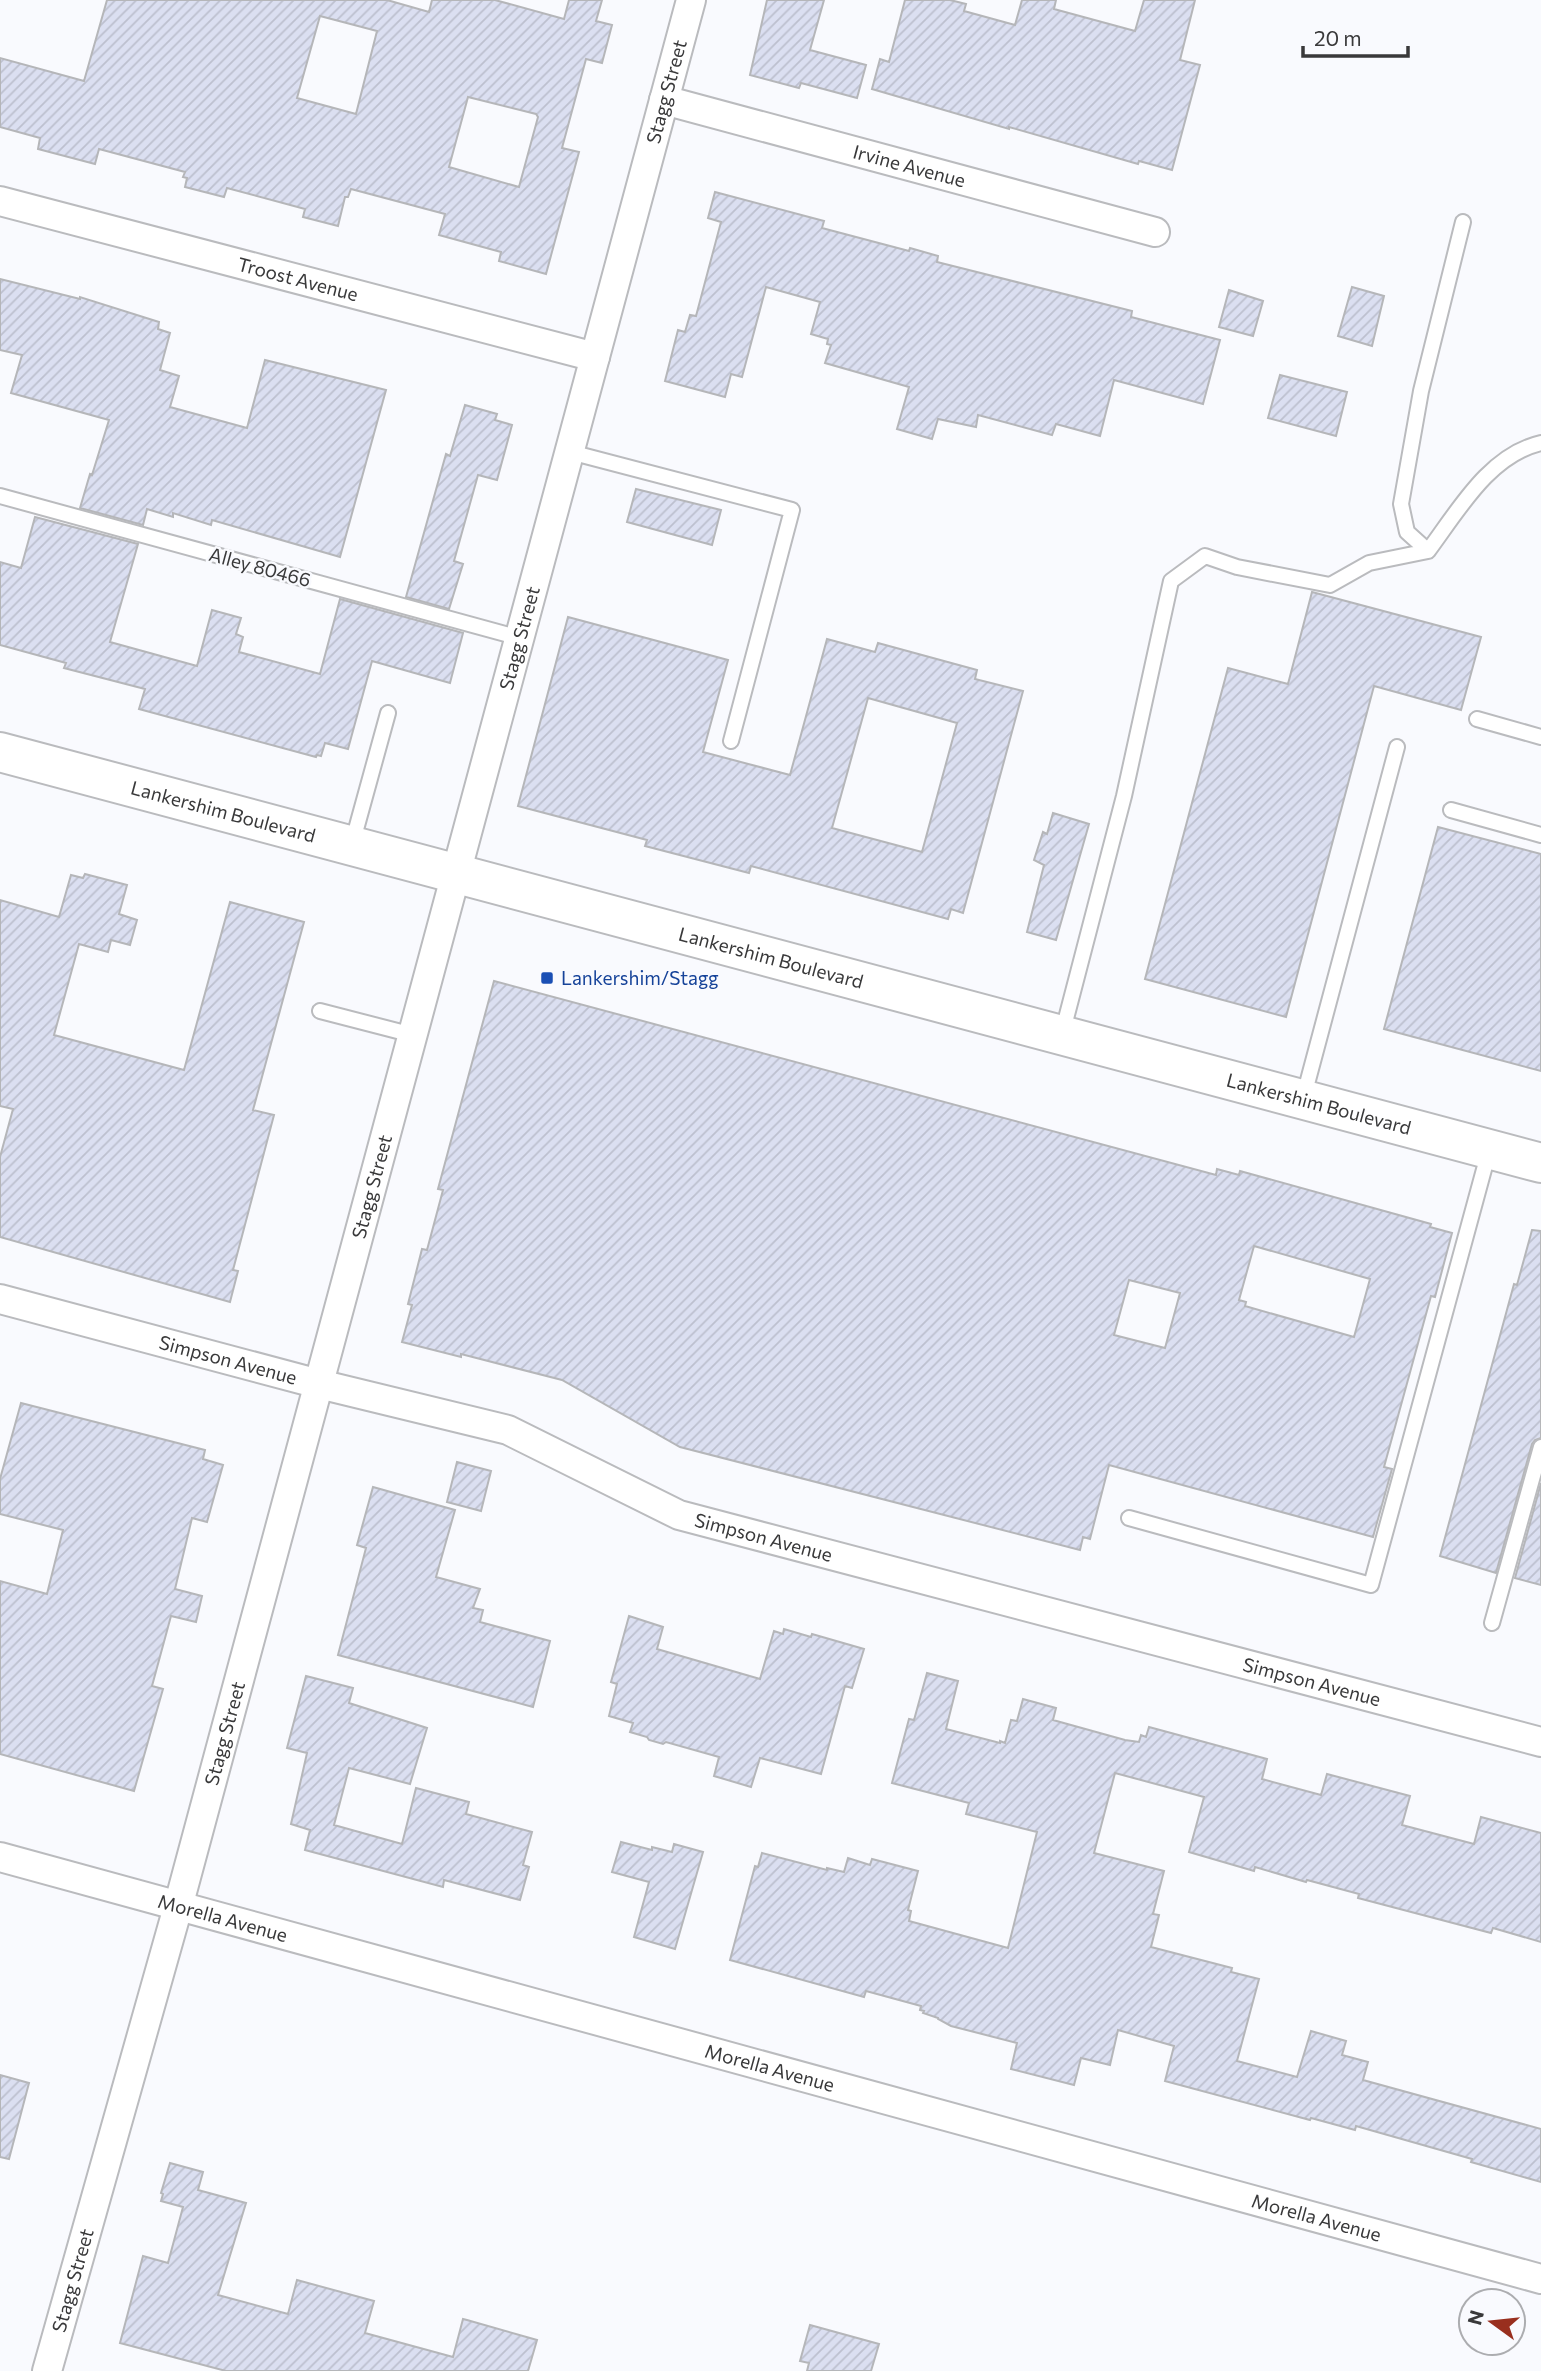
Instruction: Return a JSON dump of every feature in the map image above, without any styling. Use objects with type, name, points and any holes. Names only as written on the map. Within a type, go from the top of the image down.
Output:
[{"type":"main road","name":"Lankershim Boulevard","points":[[0,752],[1541,1163]]},
{"type":"street","name":"Stagg Street","points":[[47,2371],[178,1907],[691,0]]},
{"type":"street","name":"Irvine Avenue","points":[[664,100],[1156,232]]},
{"type":"street","name":"Troost Avenue","points":[[0,201],[595,358]]},
{"type":"street","name":"Simpson Avenue","points":[[0,1299],[319,1384],[508,1430],[679,1514],[1541,1742]]},
{"type":"street","name":"Morella Avenue","points":[[0,1857],[1541,2279]]},
{"type":"lane","points":[[1428,551],[1407,532],[1401,504],[1421,391],[1463,222]]},
{"type":"lane","points":[[1061,1035],[1124,796],[1171,581],[1205,556],[1237,567],[1330,584],[1369,563],[1428,551],[1468,497],[1500,462],[1541,443]]},
{"type":"lane","points":[[570,452],[792,510],[731,741]]},
{"type":"lane","name":"Alley 80466","points":[[0,496],[520,638]]},
{"type":"lane","points":[[352,845],[388,713]]},
{"type":"lane","points":[[1477,719],[1541,737]]},
{"type":"lane","points":[[1303,1100],[1397,747]]},
{"type":"lane","points":[[1451,810],[1541,835]]},
{"type":"lane","points":[[320,1011],[413,1035]]},
{"type":"lane","points":[[1129,1518],[1371,1586],[1489,1150]]},
{"type":"lane","points":[[1493,1623],[1541,1447]]},
{"type":"building","points":[[107,0],[387,0],[429,12],[432,0],[495,0],[564,19],[569,0],[602,0],[596,21],[612,25],[602,63],[586,59],[562,148],[579,152],[546,274],[499,261],[501,252],[439,235],[445,214],[351,189],[348,197],[345,197],[338,226],[303,217],[305,209],[227,188],[224,197],[185,187],[185,172],[99,149],[95,164],[38,149],[40,138],[0,127],[0,58],[84,81]],"holes":[[[320,16],[377,31],[356,114],[297,98]],[[468,97],[536,114],[538,117],[519,187],[449,167]]]},
{"type":"building","points":[[767,0],[824,0],[810,50],[866,65],[857,98],[801,83],[799,88],[750,75]]},
{"type":"building","points":[[905,0],[950,0],[966,4],[964,11],[1015,25],[1022,0],[1056,0],[1054,9],[1135,31],[1144,0],[1195,0],[1180,60],[1200,65],[1172,170],[1139,161],[1138,164],[872,89],[880,59],[889,62]]},
{"type":"building","points":[[715,192],[824,221],[822,228],[938,256],[937,262],[1132,311],[1131,317],[1220,340],[1203,404],[1114,380],[1100,436],[1056,424],[1052,435],[978,415],[976,427],[938,419],[932,439],[897,429],[909,387],[825,363],[831,345],[827,344],[828,339],[811,334],[820,302],[766,287],[742,377],[731,374],[725,397],[665,381],[678,330],[685,332],[690,315],[696,316],[721,222],[708,218]]},
{"type":"building","points":[[0,279],[80,297],[159,322],[158,329],[170,333],[160,370],[179,376],[170,407],[247,428],[265,360],[386,390],[340,557],[212,520],[211,525],[173,513],[173,517],[147,509],[143,525],[80,508],[109,420],[11,393],[22,355],[0,350]]},
{"type":"building","points":[[1352,287],[1384,296],[1372,346],[1338,336]]},
{"type":"building","points":[[1229,290],[1263,301],[1253,336],[1219,327]]},
{"type":"building","points":[[1280,375],[1347,392],[1336,436],[1268,418]]},
{"type":"building","points":[[465,405],[497,414],[495,420],[512,425],[497,480],[478,475],[454,561],[463,564],[449,609],[406,597],[446,454],[450,456]]},
{"type":"building","points":[[636,489],[721,510],[712,545],[627,522]]},
{"type":"building","points":[[35,517],[138,544],[110,642],[197,666],[212,610],[241,618],[236,634],[243,637],[239,652],[320,674],[340,599],[463,633],[450,683],[372,661],[348,749],[325,743],[321,756],[316,757],[139,709],[145,689],[64,668],[66,663],[0,645],[0,562],[21,568]]},
{"type":"building","points":[[1312,592],[1481,637],[1461,710],[1374,686],[1286,1017],[1145,979],[1228,668],[1288,684]]},
{"type":"building","points":[[568,617],[728,660],[703,752],[790,775],[827,639],[875,652],[878,643],[977,670],[975,679],[1023,691],[963,913],[951,909],[948,919],[751,866],[749,873],[645,846],[647,840],[518,806]],"holes":[[[868,698],[957,723],[922,852],[832,828]]]},
{"type":"building","points":[[1053,813],[1089,824],[1056,940],[1027,932],[1044,865],[1034,860],[1043,832],[1047,834]]},
{"type":"building","points":[[1438,827],[1541,854],[1541,1071],[1384,1029]]},
{"type":"building","points":[[85,874],[127,885],[119,914],[137,920],[130,945],[111,940],[108,952],[79,944],[54,1035],[184,1070],[230,902],[304,922],[253,1110],[274,1115],[233,1270],[238,1271],[230,1302],[0,1237],[0,1157],[13,1109],[0,1106],[0,900],[59,917],[71,875],[83,878]]},
{"type":"building","points":[[494,981],[1216,1175],[1217,1169],[1239,1175],[1240,1171],[1431,1224],[1430,1227],[1452,1233],[1435,1297],[1431,1296],[1384,1467],[1392,1469],[1373,1537],[1109,1465],[1090,1539],[1083,1537],[1080,1550],[680,1447],[562,1380],[402,1342],[412,1305],[408,1304],[422,1249],[427,1250],[443,1190],[438,1189]],"holes":[[[1254,1246],[1370,1279],[1354,1337],[1245,1306],[1246,1302],[1239,1300]],[[1129,1280],[1180,1293],[1165,1348],[1114,1335]]]},
{"type":"building","points":[[1532,1230],[1541,1231],[1541,1438],[1532,1444],[1496,1573],[1440,1556],[1514,1284],[1517,1285]]},
{"type":"building","points":[[21,1403],[205,1450],[203,1459],[223,1465],[207,1522],[192,1518],[175,1589],[202,1596],[196,1622],[171,1616],[152,1686],[163,1689],[134,1791],[0,1754],[0,1581],[47,1594],[63,1530],[0,1514],[0,1479]]},
{"type":"building","points":[[457,1462],[491,1471],[481,1511],[447,1502]]},
{"type":"building","points":[[1541,1483],[1541,1585],[1515,1578]]},
{"type":"building","points":[[373,1487],[455,1510],[436,1577],[480,1589],[473,1608],[483,1610],[480,1622],[550,1641],[533,1707],[338,1655],[366,1548],[357,1545]]},
{"type":"building","points":[[629,1616],[663,1627],[657,1649],[760,1679],[774,1631],[783,1634],[784,1629],[811,1637],[812,1634],[864,1649],[852,1688],[845,1686],[821,1774],[760,1758],[751,1787],[714,1776],[719,1757],[649,1740],[630,1732],[633,1723],[609,1716],[617,1684],[611,1682]]},
{"type":"building","points":[[927,1673],[958,1681],[946,1729],[1005,1743],[1011,1720],[1017,1721],[1023,1699],[1056,1708],[1053,1720],[1125,1740],[1139,1742],[1141,1735],[1146,1737],[1149,1727],[1267,1759],[1262,1779],[1321,1795],[1327,1774],[1410,1796],[1402,1825],[1474,1844],[1481,1817],[1541,1833],[1541,1942],[1493,1928],[1491,1933],[1358,1898],[1359,1894],[1307,1880],[1306,1882],[1255,1867],[1254,1871],[1189,1852],[1204,1797],[1115,1773],[1094,1853],[1164,1871],[1153,1914],[1159,1915],[1151,1947],[1232,1968],[1231,1972],[1259,1979],[1237,2061],[1297,2077],[1311,2031],[1346,2041],[1342,2055],[1368,2062],[1363,2080],[1541,2129],[1541,2182],[1356,2126],[1355,2130],[1311,2118],[1310,2120],[1165,2081],[1174,2046],[1118,2030],[1110,2065],[1081,2058],[1074,2085],[1011,2069],[1017,2043],[951,2026],[923,2013],[921,2006],[866,1991],[864,1997],[730,1960],[755,1866],[758,1867],[762,1853],[844,1872],[848,1858],[870,1865],[872,1859],[918,1871],[908,1910],[911,1911],[909,1921],[1008,1948],[1037,1832],[966,1814],[969,1803],[892,1783],[909,1719],[914,1720]]},
{"type":"building","points":[[306,1676],[353,1688],[349,1703],[427,1728],[410,1784],[349,1768],[334,1825],[402,1844],[416,1788],[469,1802],[466,1814],[532,1832],[523,1865],[529,1867],[520,1900],[444,1880],[443,1887],[305,1850],[310,1830],[291,1824],[307,1753],[287,1748]]},
{"type":"building","points":[[621,1842],[672,1852],[674,1844],[703,1852],[675,1949],[634,1937],[649,1882],[612,1872]]},
{"type":"building","points":[[0,2075],[29,2083],[9,2159],[0,2157]]},
{"type":"building","points":[[170,2163],[203,2172],[198,2190],[246,2203],[218,2295],[288,2314],[297,2280],[374,2301],[365,2333],[453,2357],[463,2319],[537,2340],[528,2371],[226,2371],[120,2343],[143,2256],[168,2263],[183,2207],[161,2201]]},
{"type":"building","points":[[810,2325],[879,2344],[871,2371],[807,2371],[809,2363],[800,2361]]},
{"type":"place","name":"Lankershim/Stagg","points":[[547,978]]}]
